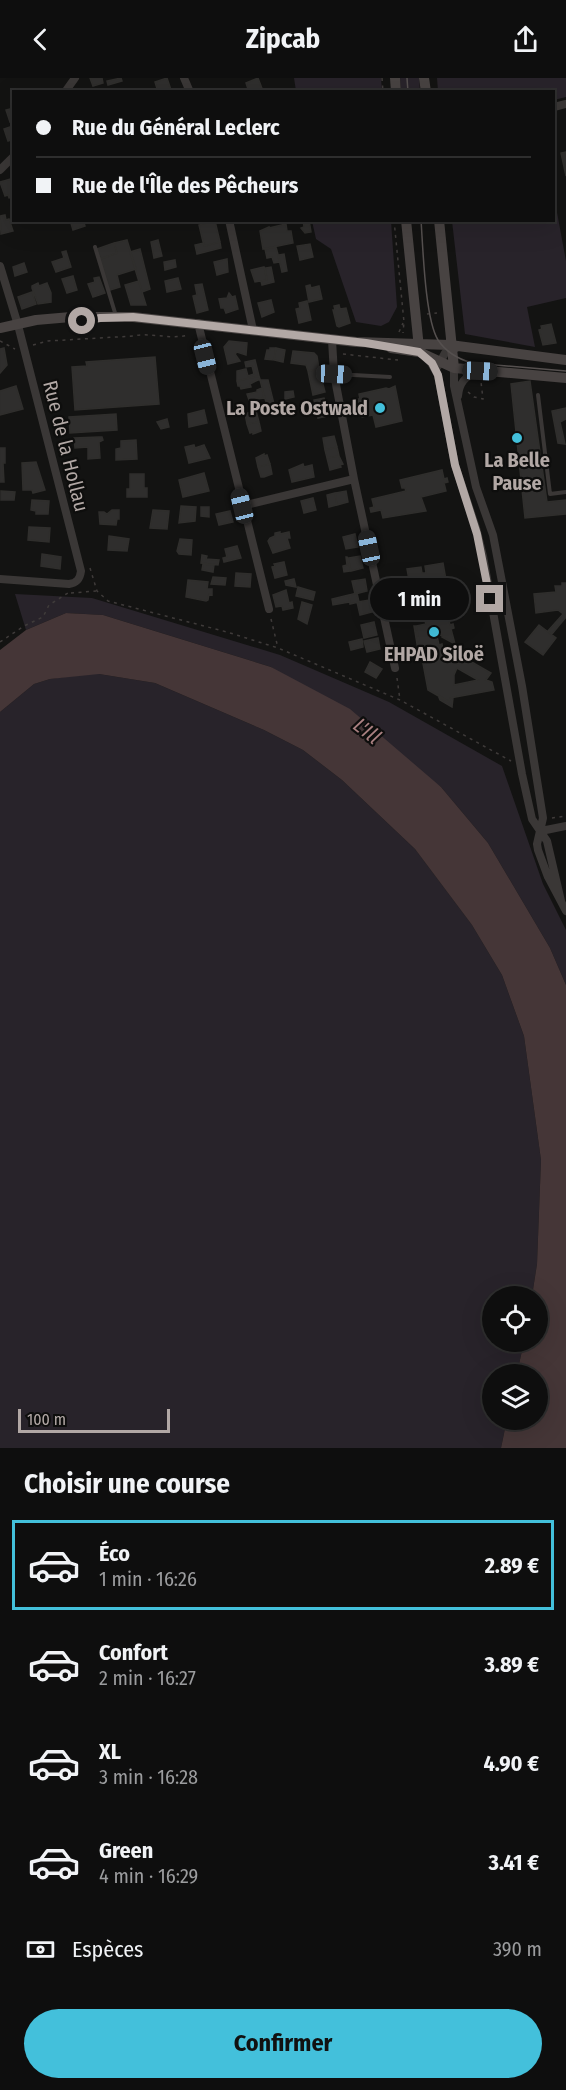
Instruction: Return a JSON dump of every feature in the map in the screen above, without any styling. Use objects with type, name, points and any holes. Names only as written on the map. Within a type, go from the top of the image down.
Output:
[{"type":"main road","points":[[406,222],[416,322],[421,346]]},
{"type":"main road","points":[[439,222],[450,328],[449,360]]},
{"type":"main road","points":[[0,322],[37,327],[117,317],[332,340],[421,346],[449,360]]},
{"type":"main road","points":[[366,343],[411,337],[416,322]]},
{"type":"main road","points":[[0,328],[18,325]]},
{"type":"main road","points":[[450,328],[454,340],[466,347],[566,360]]},
{"type":"main road","points":[[401,337],[449,360],[480,371],[566,378]]},
{"type":"main road","points":[[449,360],[466,347]]},
{"type":"street","points":[[0,170],[12,158]]},
{"type":"street","points":[[229,222],[253,330]]},
{"type":"street","name":"Rue de la Hollau","points":[[0,266],[18,325],[80,568],[80,576],[74,583],[69,584],[0,579]]},
{"type":"street","points":[[198,327],[269,609]]},
{"type":"street","points":[[332,340],[334,374],[354,479],[395,668]]},
{"type":"street","points":[[421,346],[438,375],[455,465],[483,556],[532,819],[541,831]]},
{"type":"street","points":[[438,375],[449,360]]},
{"type":"street","points":[[449,360],[476,487],[491,528],[497,553],[522,686],[543,818],[537,844],[538,850],[548,878],[566,911]]},
{"type":"street","points":[[458,403],[460,384],[468,376],[480,371]]},
{"type":"street","points":[[242,506],[354,479]]},
{"type":"street","points":[[483,556],[497,553]]},
{"type":"street","points":[[506,686],[522,686]]},
{"type":"street","points":[[541,831],[566,826]]},
{"type":"lane","points":[[95,247],[117,317]]},
{"type":"lane","points":[[334,374],[390,377]]},
{"type":"lane","points":[[538,395],[550,494],[566,492]]},
{"type":"path","points":[[394,222],[404,322],[401,337]]},
{"type":"path","points":[[33,345],[48,341],[133,336],[144,333],[153,336],[182,336],[198,327]]},
{"type":"path","points":[[333,352],[401,361]]},
{"type":"path","points":[[0,642],[43,616],[49,605],[68,593],[97,591],[108,601],[227,632],[278,648],[400,700],[514,763]]},
{"type":"path","points":[[269,609],[278,648]]},
{"type":"path","points":[[395,668],[400,700]]},
{"type":"path","points":[[550,818],[559,817]]},
{"type":"shaded area","points":[[294,78],[381,78],[382,90],[296,90]]},
{"type":"shaded area","points":[[400,78],[419,78],[420,90],[401,90]]},
{"type":"shaded area","points":[[437,78],[566,78],[566,97],[555,100],[555,90],[438,90]]},
{"type":"shaded area","points":[[555,201],[566,261],[566,298],[527,307],[535,347],[465,334],[452,222],[555,222]]},
{"type":"shaded area","points":[[312,222],[391,222],[397,307],[389,322],[381,326],[356,322],[331,249],[316,239]]},
{"type":"shaded area","points":[[15,594],[92,598],[280,655],[389,702],[502,766],[543,884],[566,930],[566,985],[550,948],[488,843],[441,787],[271,667],[103,615],[66,613],[26,630]]},
{"type":"shaded area","points":[[99,674],[155,683],[264,730],[303,750],[342,780],[415,849],[472,925],[502,975],[524,1036],[541,1160],[537,1264],[534,1286],[482,1286],[482,1352],[522,1352],[519,1364],[482,1364],[482,1430],[505,1430],[501,1448],[0,1448],[0,712],[34,684],[50,679]]},
{"type":"water","name":"L'Ill","points":[[66,613],[103,615],[271,667],[350,709],[441,787],[488,843],[550,948],[566,985],[566,1448],[501,1448],[505,1430],[548,1430],[548,1364],[519,1364],[522,1352],[548,1352],[548,1286],[534,1286],[537,1264],[541,1160],[524,1036],[502,975],[472,925],[415,849],[342,780],[303,750],[264,730],[155,683],[99,674],[50,679],[34,684],[0,712],[0,650],[26,630]]},
{"type":"building","points":[[90,78],[102,78],[103,83],[93,86]]},
{"type":"building","points":[[121,78],[122,81],[108,85],[107,81]]},
{"type":"building","points":[[167,78],[171,90],[157,90],[155,82]]},
{"type":"building","points":[[258,78],[263,90],[248,90],[246,83]]},
{"type":"building","points":[[12,108],[12,122],[10,122],[6,110]]},
{"type":"building","points":[[12,126],[12,140],[8,141],[4,129]]},
{"type":"building","points":[[566,152],[566,176],[561,153]]},
{"type":"building","points":[[12,179],[12,197],[5,196],[0,182]]},
{"type":"building","points":[[5,215],[13,231],[1,234],[0,216]]},
{"type":"building","points":[[71,222],[84,222],[85,226],[73,230]]},
{"type":"building","points":[[215,222],[220,242],[204,246],[199,225]]},
{"type":"building","points":[[303,222],[309,222],[311,232],[305,233],[301,228],[304,227]]},
{"type":"building","points":[[286,224],[287,231],[291,231],[293,243],[263,249],[260,231]]},
{"type":"building","points":[[127,240],[136,269],[117,275],[120,287],[110,290],[100,259],[117,253],[114,243]]},
{"type":"building","points":[[158,240],[162,256],[154,258],[151,242]]},
{"type":"building","points":[[220,242],[221,248],[197,254],[195,245],[204,243],[204,246]]},
{"type":"building","points":[[114,243],[117,253],[101,259],[97,249]]},
{"type":"building","points":[[310,244],[313,257],[300,260],[297,246]]},
{"type":"building","points":[[276,247],[280,262],[274,263],[272,257],[267,258],[265,249]]},
{"type":"building","points":[[140,249],[150,289],[142,292],[130,252]]},
{"type":"building","points":[[66,251],[71,267],[56,272],[52,262],[64,258],[62,252]]},
{"type":"building","points":[[284,254],[287,271],[282,272],[278,255]]},
{"type":"building","points":[[227,259],[228,272],[217,275],[214,262]]},
{"type":"building","points":[[175,260],[176,267],[165,270],[164,262]]},
{"type":"building","points":[[24,263],[27,272],[15,276],[13,267]]},
{"type":"building","points":[[264,267],[267,280],[255,282],[251,270]]},
{"type":"building","points":[[271,267],[274,282],[262,285],[261,281],[267,280],[265,268]]},
{"type":"building","points":[[73,276],[77,290],[67,293],[62,279]]},
{"type":"building","points":[[99,277],[105,293],[93,297],[88,284],[95,282],[94,278]]},
{"type":"building","points":[[178,278],[181,289],[167,292],[165,281]]},
{"type":"building","points":[[139,281],[146,305],[131,305],[125,285]]},
{"type":"building","points":[[38,283],[39,286],[47,283],[51,293],[51,302],[38,304],[32,286]]},
{"type":"building","points":[[202,284],[208,310],[197,313],[193,296],[197,295],[195,285]]},
{"type":"building","points":[[310,285],[311,288],[319,286],[322,299],[309,302],[306,286]]},
{"type":"building","points":[[32,292],[36,304],[22,309],[18,297]]},
{"type":"building","points":[[229,293],[232,297],[235,296],[238,309],[226,313],[224,308],[221,308],[219,299],[227,298]]},
{"type":"building","points":[[271,300],[274,312],[262,317],[258,303]]},
{"type":"building","points":[[307,301],[311,320],[299,323],[296,309],[300,308],[299,303]]},
{"type":"building","points":[[339,305],[340,309],[346,308],[350,323],[339,327],[333,310],[335,310],[334,306]]},
{"type":"building","points":[[551,324],[556,343],[543,345],[539,330],[542,329],[541,326]]},
{"type":"building","points":[[229,341],[247,343],[246,355],[237,352],[235,354],[240,361],[228,364],[224,347]]},
{"type":"building","points":[[4,348],[7,365],[0,373],[0,349]]},
{"type":"building","points":[[276,348],[274,360],[265,359],[267,350]]},
{"type":"building","points":[[276,348],[285,350],[283,362],[274,360]]},
{"type":"building","points":[[293,351],[314,353],[317,356],[319,369],[308,371],[306,365],[291,363]]},
{"type":"building","points":[[155,357],[159,404],[75,410],[72,367],[87,366],[86,362]]},
{"type":"building","points":[[255,360],[259,376],[237,381],[237,371],[246,369],[248,376],[254,374],[252,366],[246,367],[245,362]]},
{"type":"building","points":[[319,369],[325,392],[313,395],[308,371]]},
{"type":"building","points":[[259,376],[260,379],[250,384],[251,387],[241,389],[238,386],[237,381]]},
{"type":"building","points":[[260,380],[268,380],[274,404],[267,406]]},
{"type":"building","points":[[530,381],[547,502],[566,500],[566,514],[525,518],[511,384]]},
{"type":"building","points":[[16,386],[23,409],[0,415],[0,391]]},
{"type":"building","name":"La Poste Ostwald","points":[[395,386],[402,421],[376,427],[373,415],[362,417],[359,394]]},
{"type":"building","points":[[262,388],[264,398],[249,400],[247,394],[257,392]]},
{"type":"building","points":[[293,391],[294,397],[285,399],[285,392]]},
{"type":"building","points":[[324,398],[327,401],[328,416],[318,418],[314,400]]},
{"type":"building","points":[[566,408],[566,419],[560,422],[565,444],[558,443],[552,411]]},
{"type":"building","points":[[204,410],[207,423],[189,427],[188,414]]},
{"type":"building","points":[[256,411],[259,422],[247,424],[245,414]]},
{"type":"building","points":[[116,414],[117,430],[70,433],[69,417]]},
{"type":"building","points":[[167,419],[169,427],[161,429],[157,422]]},
{"type":"building","points":[[259,422],[261,431],[250,433],[247,424]]},
{"type":"building","points":[[334,436],[337,447],[325,450],[323,438]]},
{"type":"building","points":[[102,437],[103,440],[99,442],[100,458],[88,459],[88,447],[75,448],[74,438]]},
{"type":"building","points":[[136,440],[137,459],[116,460],[116,449],[121,448],[121,441]]},
{"type":"building","points":[[194,445],[195,448],[204,445],[210,458],[189,463],[185,447]]},
{"type":"building","points":[[337,447],[339,456],[327,458],[325,450]]},
{"type":"building","points":[[0,448],[5,448],[4,482],[0,482]]},
{"type":"building","points":[[264,454],[264,456],[267,455],[270,464],[258,467],[256,458]]},
{"type":"building","points":[[339,456],[343,464],[340,465],[341,467],[330,470],[327,458]]},
{"type":"building","points":[[36,462],[45,490],[33,493],[32,490],[23,490],[22,463]]},
{"type":"building","points":[[270,464],[272,474],[261,477],[258,467]]},
{"type":"building","points":[[303,464],[304,467],[312,465],[314,477],[292,482],[289,470]]},
{"type":"building","points":[[442,470],[444,479],[447,478],[448,482],[444,483],[446,491],[421,497],[426,511],[383,518],[381,510],[371,512],[370,508],[374,507],[372,499],[406,491],[402,488],[400,480]]},
{"type":"building","points":[[204,473],[209,491],[183,497],[179,480]]},
{"type":"building","points":[[130,474],[144,474],[144,488],[147,488],[147,497],[127,497],[127,489],[130,489]]},
{"type":"building","points":[[1,491],[15,492],[14,500],[1,500]]},
{"type":"building","points":[[346,491],[348,502],[337,505],[335,493]]},
{"type":"building","points":[[335,493],[337,505],[329,507],[327,495]]},
{"type":"building","points":[[313,498],[316,510],[304,513],[301,501]]},
{"type":"building","points":[[32,500],[49,501],[48,514],[36,514],[36,511],[31,510]]},
{"type":"building","points":[[181,506],[196,507],[195,521],[179,523]]},
{"type":"building","points":[[201,507],[209,507],[209,517],[201,516]]},
{"type":"building","points":[[112,510],[119,510],[116,525],[100,524],[99,512],[107,514]]},
{"type":"building","points":[[153,510],[169,511],[167,529],[150,528]]},
{"type":"building","points":[[230,511],[233,522],[219,525],[216,514]]},
{"type":"building","points":[[29,527],[50,528],[49,542],[28,540]]},
{"type":"building","points":[[280,532],[280,534],[289,532],[290,538],[287,538],[290,548],[273,553],[268,541],[275,536],[275,533]]},
{"type":"building","points":[[355,534],[358,547],[346,549],[343,537]]},
{"type":"building","points":[[109,536],[129,539],[127,551],[108,550]]},
{"type":"building","points":[[180,539],[192,540],[191,555],[179,554],[177,551]]},
{"type":"building","points":[[237,546],[241,558],[224,562],[223,558],[227,557],[225,549]]},
{"type":"building","points":[[42,554],[61,557],[60,569],[41,566]]},
{"type":"building","points":[[202,555],[207,556],[206,559],[219,560],[218,565],[201,563]]},
{"type":"building","points":[[360,556],[363,568],[351,571],[348,558]]},
{"type":"building","points":[[346,557],[351,571],[344,572],[343,566],[347,565]]},
{"type":"building","points":[[284,562],[287,575],[275,578],[272,567],[275,566],[274,564]]},
{"type":"building","name":"EHPAD Siloë","points":[[443,563],[453,620],[449,621],[450,625],[453,624],[454,628],[451,629],[455,644],[442,635],[437,636],[439,645],[442,644],[444,657],[458,664],[463,657],[491,673],[486,680],[492,682],[494,690],[450,698],[449,702],[428,690],[416,626],[426,624],[423,612],[414,608],[407,569],[421,567],[422,573],[426,573],[425,566]],"holes":[[[457,668],[478,680],[454,685]]]},
{"type":"building","points":[[203,564],[214,565],[213,572],[202,570]]},
{"type":"building","points":[[236,573],[251,574],[250,587],[235,586]]},
{"type":"building","points":[[213,577],[226,578],[225,585],[211,584]]},
{"type":"building","points":[[294,579],[296,587],[286,585],[285,581]]},
{"type":"building","points":[[365,579],[367,591],[355,594],[352,581]]},
{"type":"building","points":[[188,580],[208,582],[207,589],[212,589],[212,595],[209,594],[206,601],[186,597]]},
{"type":"building","points":[[562,583],[566,583],[566,616],[558,610],[536,613],[534,594],[556,592],[555,586],[562,586]]},
{"type":"building","points":[[409,585],[414,608],[423,612],[425,621],[415,615]]},
{"type":"building","points":[[298,587],[315,592],[313,600],[296,596]]},
{"type":"building","points":[[286,590],[289,603],[292,602],[293,608],[283,610],[282,606],[276,607],[273,595]]},
{"type":"building","points":[[357,593],[359,602],[350,604],[349,595]]},
{"type":"building","points":[[349,595],[350,602],[333,605],[332,599]]},
{"type":"building","points":[[369,600],[372,612],[360,615],[357,602]]},
{"type":"building","points":[[302,602],[312,605],[307,624],[298,619]]},
{"type":"building","points":[[563,614],[566,617],[552,634],[548,631]]},
{"type":"building","points":[[374,622],[377,635],[364,638],[361,625]]},
{"type":"building","points":[[539,625],[556,638],[543,655],[525,642]]},
{"type":"building","points":[[414,626],[416,626],[421,650],[418,650]]},
{"type":"building","points":[[378,638],[380,649],[367,652],[364,641]]},
{"type":"building","points":[[362,639],[363,647],[351,650],[349,642]]},
{"type":"building","points":[[370,662],[382,669],[376,678],[365,672]]},
{"type":"building","points":[[438,695],[449,702],[450,698],[453,698],[452,707],[440,700]]},
{"type":"tram line","points":[[407,78],[408,90]]},
{"type":"tram line","points":[[421,222],[425,283],[430,316],[438,340],[445,348],[457,357],[472,363],[566,371]]},
{"type":"place","name":"La Poste Ostwald","points":[[380,408]]},
{"type":"place","name":"La Belle Pause","points":[[517,438]]},
{"type":"place","name":"EHPAD Siloë","points":[[434,632]]},
{"type":"route","points":[[82,321],[133,317],[366,343],[419,352],[432,363],[438,375],[455,465],[483,556],[490,599]]}]
